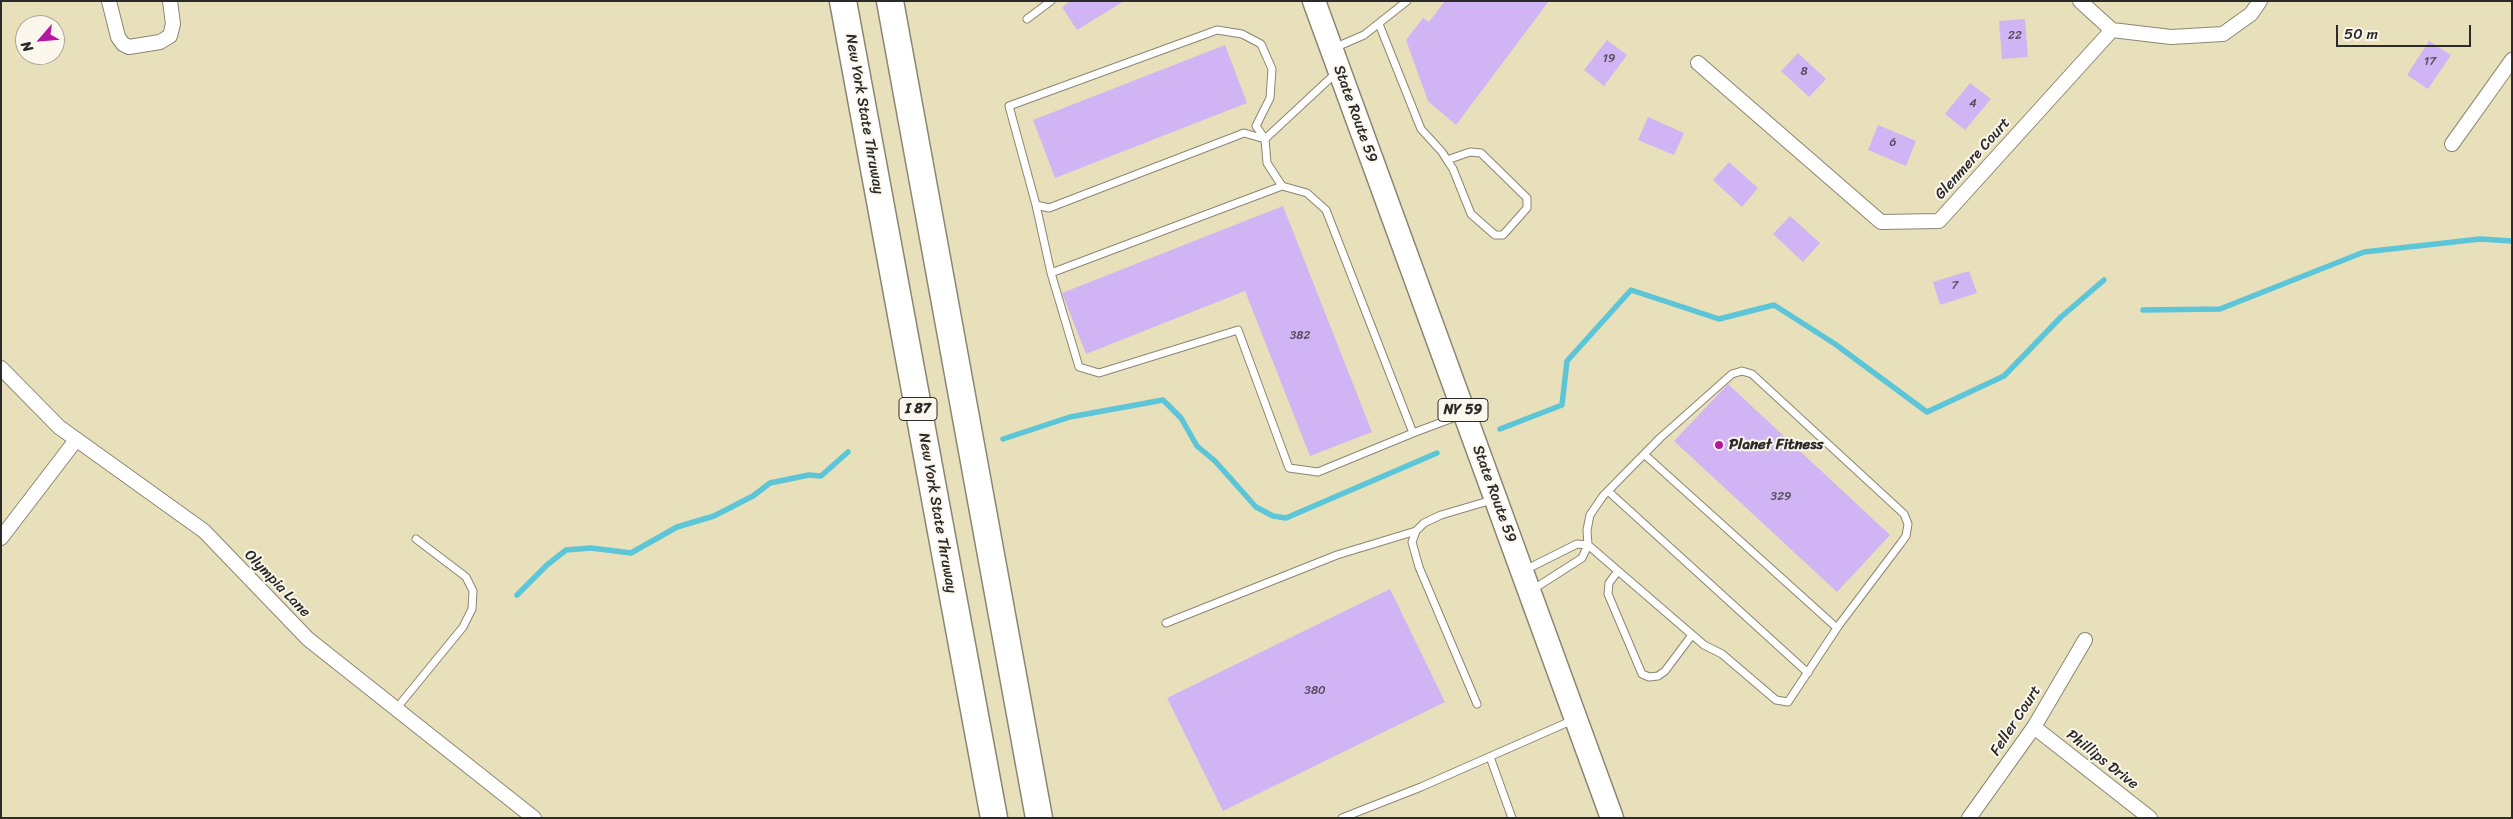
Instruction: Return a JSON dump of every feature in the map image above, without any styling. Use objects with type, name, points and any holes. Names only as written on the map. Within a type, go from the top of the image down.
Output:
[{"type":"highway","name":"New York State Thruway","points":[[843,1],[994,818]]},
{"type":"highway","points":[[890,1],[1039,818]]},
{"type":"main road","name":"State Route 59","points":[[1314,1],[1612,818]]},
{"type":"street","points":[[109,1],[118,37],[123,44],[129,47],[160,42],[170,36],[173,24],[170,1]]},
{"type":"street","points":[[2080,1],[2112,30],[2171,37],[2223,34],[2251,14],[2260,1]]},
{"type":"street","name":"Glenmere Court","points":[[1698,63],[1881,222],[1939,221],[2112,30]]},
{"type":"street","points":[[2452,144],[2512,60]]},
{"type":"street","name":"Olympia Lane","points":[[1,368],[59,427],[204,531],[308,639],[534,818]]},
{"type":"street","points":[[1,538],[76,440]]},
{"type":"street","name":"Feller Court","points":[[1969,818],[2034,727],[2085,640]]},
{"type":"street","name":"Phillips Drive","points":[[2034,727],[2150,818]]},
{"type":"lane","points":[[1027,19],[1051,1]]},
{"type":"lane","points":[[1265,139],[1336,59],[1407,1]]},
{"type":"lane","points":[[1379,24],[1421,129],[1453,169],[1471,214],[1495,235],[1503,235],[1527,208],[1528,198],[1481,153],[1470,152],[1447,160]]},
{"type":"lane","points":[[1282,186],[1266,163],[1265,139],[1256,126],[1270,98],[1272,68],[1261,44],[1242,34],[1217,30],[1009,106],[1036,205],[1051,273],[1079,367],[1099,373],[1238,330],[1289,468],[1318,472],[1464,413]]},
{"type":"lane","points":[[1036,205],[1049,208],[1244,133],[1265,139]]},
{"type":"lane","points":[[1051,273],[1282,186],[1307,193],[1326,210],[1413,433]]},
{"type":"lane","points":[[1526,582],[1577,544],[1588,545],[1704,645],[1722,654],[1776,700],[1788,702],[1837,628],[1901,544],[1906,536],[1908,524],[1904,514],[1752,374],[1742,371],[1732,374],[1608,491],[1590,515],[1587,530],[1588,545],[1582,558],[1526,582]]},
{"type":"lane","points":[[1645,455],[1837,628]]},
{"type":"lane","points":[[1608,491],[1808,673]]},
{"type":"lane","points":[[1166,623],[1337,555],[1416,530],[1424,523],[1441,515],[1495,499]]},
{"type":"lane","points":[[1416,530],[1412,542],[1419,567],[1476,704]]},
{"type":"lane","points":[[396,709],[463,627],[472,609],[473,591],[466,577],[416,540]]},
{"type":"lane","points":[[1618,571],[1609,583],[1608,594],[1642,674],[1650,677],[1658,676],[1692,635]]},
{"type":"lane","points":[[1342,818],[1576,719]]},
{"type":"lane","points":[[1490,757],[1512,818]]},
{"type":"building","points":[[1071,1],[1124,1],[1077,30],[1062,7]]},
{"type":"building","points":[[1445,1],[1549,1],[1456,125],[1428,101],[1406,40],[1423,18],[1429,22]]},
{"type":"building","points":[[2025,19],[2028,57],[2002,59],[1999,21]]},
{"type":"building","points":[[1607,40],[1627,55],[1604,86],[1584,70]]},
{"type":"building","points":[[2429,41],[2451,55],[2428,89],[2407,75]]},
{"type":"building","points":[[1225,45],[1247,103],[1055,178],[1033,120]]},
{"type":"building","points":[[1798,53],[1826,79],[1809,97],[1781,71]]},
{"type":"building","points":[[1970,83],[1991,99],[1965,130],[1945,114]]},
{"type":"building","points":[[1648,117],[1684,133],[1674,155],[1638,140]]},
{"type":"building","points":[[1878,125],[1916,141],[1906,166],[1868,150]]},
{"type":"building","points":[[1729,162],[1758,188],[1742,207],[1713,180]]},
{"type":"building","points":[[1283,206],[1372,432],[1310,456],[1245,291],[1086,354],[1062,293]]},
{"type":"building","points":[[1790,216],[1820,243],[1803,262],[1773,234]]},
{"type":"building","points":[[1969,271],[1977,293],[1940,305],[1933,282]]},
{"type":"building","points":[[1728,384],[1890,535],[1837,592],[1674,441]]},
{"type":"building","points":[[1390,589],[1445,702],[1223,811],[1167,698]]},
{"type":"waterway","points":[[2143,310],[2220,309],[2364,252],[2480,239],[2512,241]]},
{"type":"waterway","points":[[1500,429],[1562,405],[1567,361],[1631,290],[1719,319],[1774,305],[1835,344],[1927,412],[2004,376],[2061,317],[2104,280]]},
{"type":"waterway","points":[[1003,439],[1070,417],[1163,400],[1181,418],[1197,446],[1215,461],[1256,507],[1273,516],[1286,518],[1437,453]]},
{"type":"waterway","points":[[517,595],[547,565],[566,550],[591,548],[631,553],[677,527],[714,516],[753,496],[770,483],[809,475],[821,476],[848,452]]},
{"type":"place","name":"Planet Fitness","points":[[1719,445]]}]
